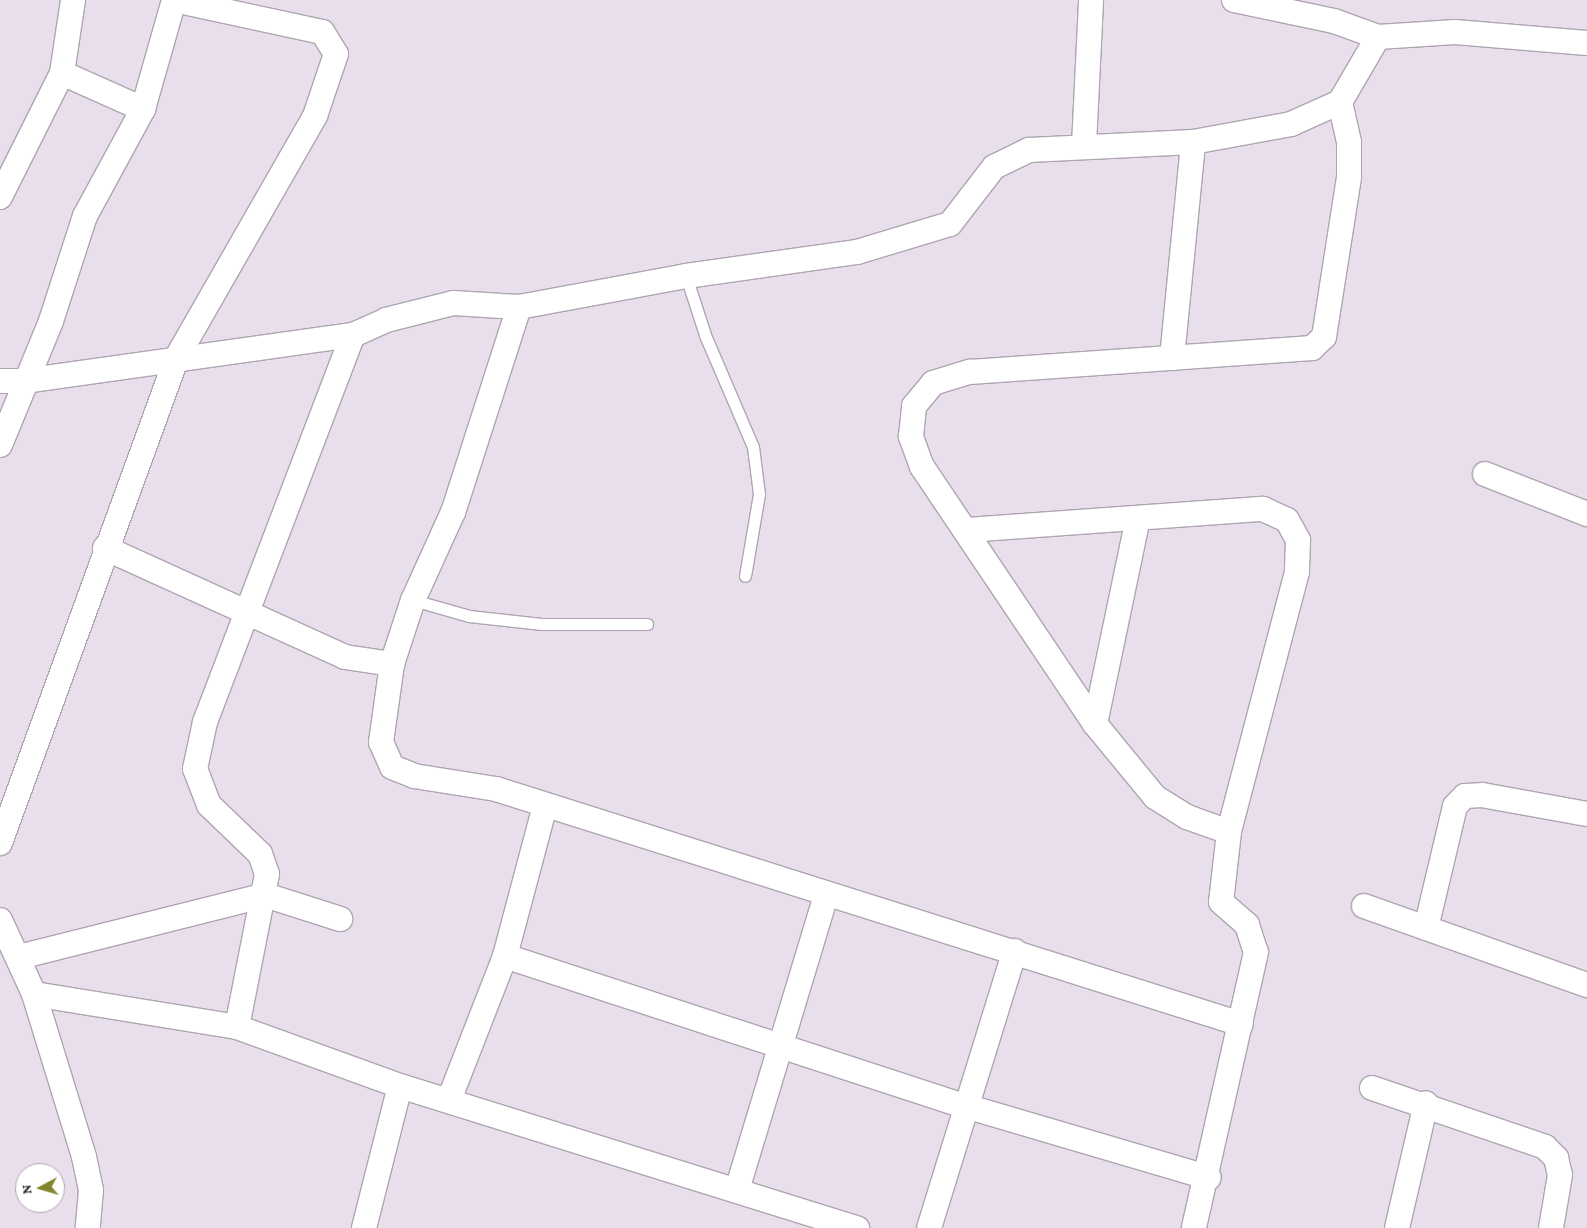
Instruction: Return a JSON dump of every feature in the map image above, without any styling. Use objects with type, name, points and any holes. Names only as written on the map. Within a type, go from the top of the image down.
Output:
[{"type":"street","points":[[0,197],[62,74],[74,0]]},
{"type":"street","points":[[0,445],[24,381],[51,321],[86,216],[143,109],[174,0],[322,32],[336,54],[315,116],[177,357],[105,548],[0,843]]},
{"type":"street","points":[[1084,145],[1091,0]]},
{"type":"street","points":[[1234,0],[1334,21],[1378,37],[1454,32],[1587,43]]},
{"type":"street","points":[[0,380],[24,381],[177,357],[353,335],[386,320],[453,303],[519,307],[686,276],[857,252],[950,224],[994,168],[1029,150],[1084,145],[1192,142],[1291,124],[1340,102],[1378,37]]},
{"type":"street","points":[[62,74],[143,109]]},
{"type":"street","points":[[1229,832],[1187,817],[1155,797],[1095,724],[967,530],[922,467],[911,436],[914,406],[933,383],[970,372],[1312,348],[1324,337],[1331,271],[1349,177],[1349,142],[1340,102]]},
{"type":"street","points":[[1172,358],[1192,142]]},
{"type":"street","points":[[519,307],[453,512],[413,600],[392,664],[381,742],[392,767],[414,776],[496,789],[826,895],[1015,951],[1241,1024]]},
{"type":"street","points":[[237,1027],[265,896],[267,874],[260,854],[209,805],[195,769],[205,722],[353,335]]},
{"type":"street","points":[[1485,474],[1587,514]]},
{"type":"street","points":[[967,530],[1263,509],[1287,520],[1298,540],[1297,572],[1229,832],[1221,902],[1247,925],[1256,952],[1209,1178],[1194,1228]]},
{"type":"street","points":[[1095,724],[1138,519]]},
{"type":"street","points":[[105,548],[345,657],[392,664]]},
{"type":"street","points":[[1426,928],[1455,806],[1465,796],[1482,794],[1587,814]]},
{"type":"street","points":[[449,1100],[505,956],[546,806]]},
{"type":"street","points":[[737,1190],[826,895]]},
{"type":"street","points":[[19,957],[265,896],[340,919]]},
{"type":"street","points":[[1364,906],[1587,985]]},
{"type":"street","points":[[0,920],[19,957],[34,994],[84,1157],[91,1190],[88,1228]]},
{"type":"street","points":[[929,1228],[965,1106],[1015,951]]},
{"type":"street","points":[[505,956],[780,1044],[965,1106],[1209,1178]]},
{"type":"street","points":[[34,994],[237,1027],[400,1086],[857,1228]]},
{"type":"street","points":[[364,1228],[400,1086]]},
{"type":"street","points":[[1372,1088],[1426,1103],[1545,1147],[1556,1158],[1560,1175],[1551,1228]]},
{"type":"street","points":[[1397,1228],[1426,1103]]},
{"type":"lane","points":[[686,276],[705,335],[753,447],[759,494],[745,576]]},
{"type":"lane","points":[[413,600],[468,616],[542,624],[647,624]]}]
